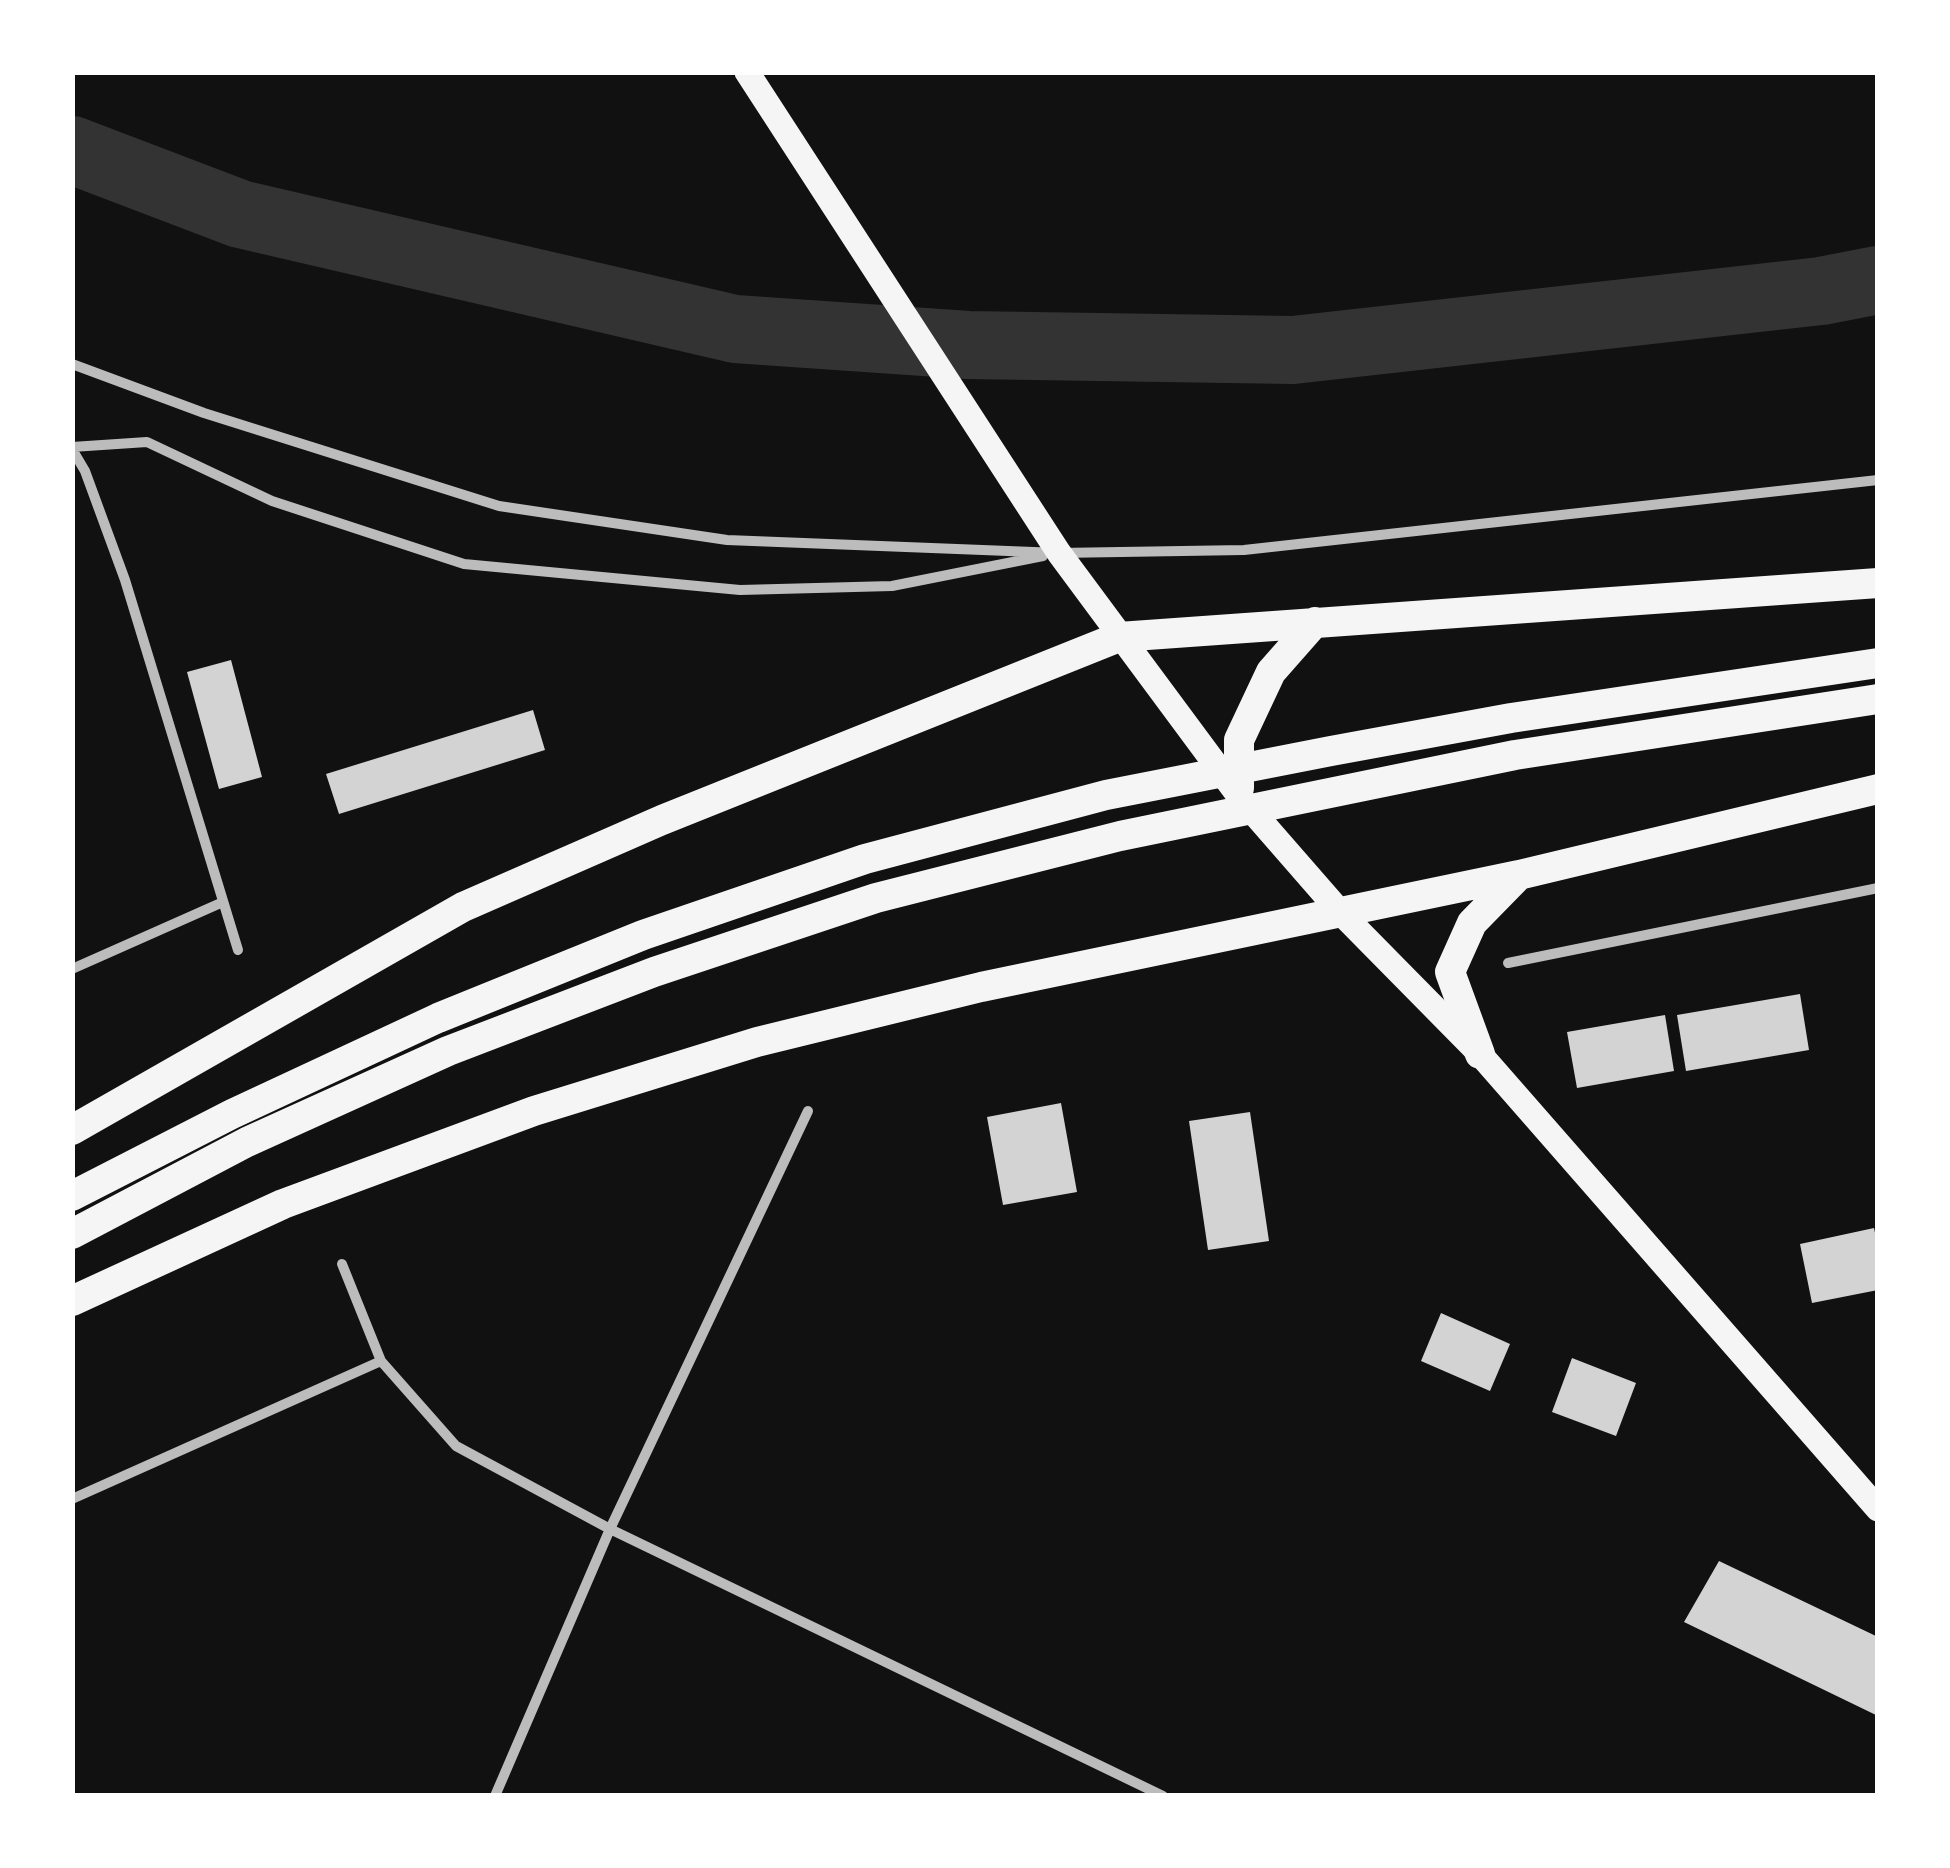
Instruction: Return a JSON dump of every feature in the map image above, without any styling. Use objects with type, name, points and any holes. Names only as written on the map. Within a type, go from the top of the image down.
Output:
[{"type":"highway","points":[[72,1130],[462,907],[680,813],[1119,638],[1878,583]]},
{"type":"highway","points":[[1240,796],[1239,740],[1270,672],[1315,622]]},
{"type":"highway","points":[[72,1196],[232,1114],[438,1018],[643,936],[866,859],[1106,795],[1331,750],[1586,706],[1878,664]]},
{"type":"highway","points":[[72,1234],[247,1142],[448,1051],[654,972],[876,898],[1120,836],[1515,755],[1878,698]]},
{"type":"highway","points":[[72,1300],[301,1197],[534,1112],[758,1042],[980,987],[1518,874],[1878,789]]},
{"type":"highway","points":[[1480,1054],[1450,972],[1472,923],[1518,874]]},
{"type":"main road","points":[[755,83],[1059,553],[1240,796],[1341,912],[1480,1054],[1878,1509]]},
{"type":"street","points":[[72,364],[204,413],[498,506],[727,540],[1059,553],[1244,550],[1878,480]]},
{"type":"street","points":[[238,950],[125,580],[85,471],[72,448],[146,442],[272,501],[464,564],[759,589],[892,586],[1059,553]]},
{"type":"street","points":[[1508,963],[1878,888]]},
{"type":"street","points":[[72,969],[222,902]]},
{"type":"street","points":[[495,1796],[610,1530],[808,1111]]},
{"type":"street","points":[[342,1264],[381,1362],[456,1446],[610,1530],[1163,1796]]},
{"type":"street","points":[[72,1499],[381,1362]]},
{"type":"building","points":[[231,660],[262,777],[219,789],[187,672]]},
{"type":"building","points":[[533,710],[545,750],[339,814],[326,774]]},
{"type":"building","points":[[1800,994],[1809,1050],[1686,1071],[1677,1015]]},
{"type":"building","points":[[1665,1015],[1674,1071],[1577,1088],[1567,1032]]},
{"type":"building","points":[[1061,1103],[1077,1192],[1003,1205],[987,1117]]},
{"type":"building","points":[[1250,1112],[1269,1241],[1208,1250],[1189,1121]]},
{"type":"building","points":[[1874,1228],[1878,1290],[1812,1303],[1800,1244]]},
{"type":"building","points":[[1441,1313],[1510,1344],[1490,1391],[1421,1361]]},
{"type":"building","points":[[1572,1358],[1636,1383],[1616,1436],[1552,1412]]},
{"type":"building","points":[[1719,1561],[1878,1637],[1878,1716],[1684,1622]]},
{"type":"waterway","points":[[72,150],[240,214],[735,329],[968,345],[1293,350],[1821,291],[1878,280]]}]
